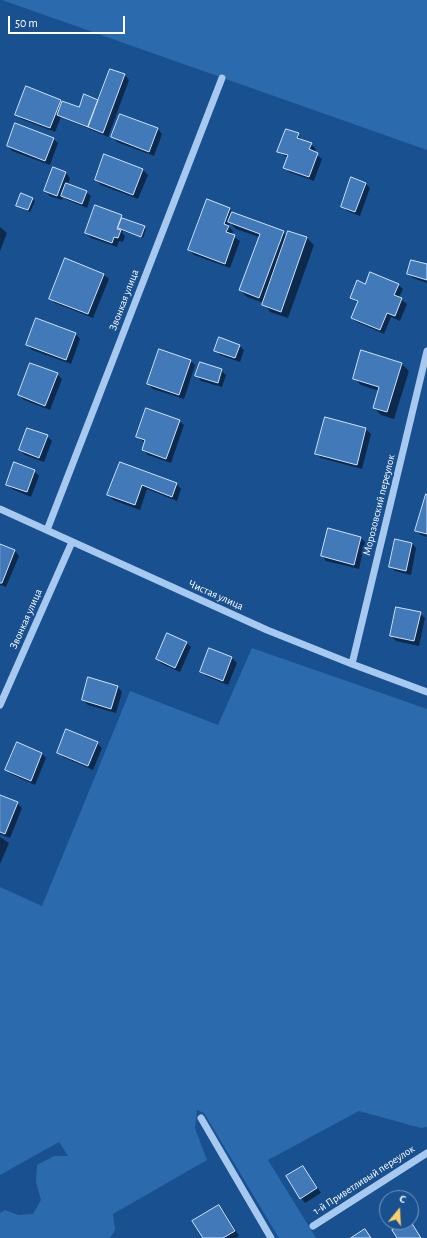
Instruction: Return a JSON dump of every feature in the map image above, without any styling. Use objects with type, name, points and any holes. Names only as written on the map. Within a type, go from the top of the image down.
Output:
[{"type":"street","name":"Звонкая улица","points":[[47,530],[222,78]]},
{"type":"street","name":"Морозовский переулок","points":[[352,664],[427,351]]},
{"type":"street","name":"Чистая улица","points":[[0,509],[267,630],[427,692]]},
{"type":"street","name":"Звонкая улица","points":[[0,705],[72,542]]},
{"type":"street","points":[[201,1118],[272,1238]]},
{"type":"street","name":"1-й Приветливый переулок","points":[[313,1226],[427,1153]]},
{"type":"shaded area","points":[[2,0],[427,0],[427,150]]},
{"type":"shaded area","points":[[252,648],[427,709],[427,1127],[421,1128],[359,1111],[268,1160],[316,1238],[279,1238],[204,1113],[197,1110],[195,1128],[207,1160],[113,1214],[115,1230],[110,1238],[0,1238],[0,1213],[5,1210],[18,1215],[33,1214],[41,1200],[36,1182],[37,1165],[54,1156],[68,1156],[59,1142],[0,1175],[0,887],[42,906],[130,691],[218,725]]},
{"type":"building","points":[[110,69],[125,74],[103,133],[88,127]]},
{"type":"building","points":[[26,86],[61,100],[50,128],[15,115]]},
{"type":"building","points":[[84,94],[98,100],[88,127],[57,115],[62,101],[79,107]]},
{"type":"building","points":[[120,114],[158,128],[149,152],[111,137]]},
{"type":"building","points":[[15,123],[54,138],[45,161],[7,146]]},
{"type":"building","points":[[286,129],[299,133],[297,138],[312,143],[309,149],[318,153],[309,177],[283,168],[288,155],[277,152]]},
{"type":"building","points":[[104,154],[143,169],[133,195],[95,180]]},
{"type":"building","points":[[53,167],[66,172],[57,196],[44,191]]},
{"type":"building","points":[[351,177],[366,183],[355,212],[341,207]]},
{"type":"building","points":[[66,183],[87,191],[82,204],[61,196]]},
{"type":"building","points":[[21,193],[33,198],[28,210],[16,206]]},
{"type":"building","points":[[207,199],[230,208],[224,224],[229,226],[226,232],[235,235],[225,264],[188,250]]},
{"type":"building","points":[[95,205],[122,215],[117,229],[121,230],[118,238],[114,237],[112,243],[85,233]]},
{"type":"building","points":[[232,212],[284,231],[259,298],[239,290],[260,234],[228,222]]},
{"type":"building","points":[[122,218],[145,226],[141,237],[118,228]]},
{"type":"building","points":[[288,231],[307,237],[281,312],[262,305]]},
{"type":"building","points":[[65,258],[104,274],[88,314],[49,299]]},
{"type":"building","points":[[411,260],[427,264],[427,280],[407,274]]},
{"type":"building","points":[[370,272],[399,284],[394,295],[402,298],[395,316],[387,313],[380,330],[351,318],[358,301],[350,298],[357,280],[365,284]]},
{"type":"building","points":[[36,318],[76,333],[66,360],[26,345]]},
{"type":"building","points":[[219,337],[240,345],[235,358],[214,351]]},
{"type":"building","points":[[159,349],[191,360],[179,395],[147,384]]},
{"type":"building","points":[[361,350],[402,363],[387,412],[373,408],[379,387],[353,379]]},
{"type":"building","points":[[200,362],[222,369],[218,383],[195,376]]},
{"type":"building","points":[[30,363],[58,373],[45,406],[18,395]]},
{"type":"building","points":[[146,408],[180,420],[166,459],[142,450],[145,440],[136,437]]},
{"type":"building","points":[[325,417],[366,428],[357,465],[315,454]]},
{"type":"building","points":[[27,428],[48,435],[39,458],[19,450]]},
{"type":"building","points":[[14,462],[35,470],[27,492],[6,485]]},
{"type":"building","points":[[120,462],[177,483],[172,497],[142,485],[135,505],[107,495]]},
{"type":"building","points":[[426,494],[427,495],[427,534],[415,531]]},
{"type":"building","points":[[328,528],[361,537],[354,565],[321,556]]},
{"type":"building","points":[[395,539],[412,543],[406,571],[389,567]]},
{"type":"building","points":[[0,544],[15,550],[2,583],[0,583]]},
{"type":"building","points":[[396,607],[421,612],[414,641],[390,636]]},
{"type":"building","points":[[167,633],[187,642],[175,668],[156,659]]},
{"type":"building","points":[[209,648],[232,657],[223,681],[200,672]]},
{"type":"building","points":[[88,677],[118,686],[111,709],[82,700]]},
{"type":"building","points":[[66,729],[98,742],[88,766],[57,753]]},
{"type":"building","points":[[17,742],[42,753],[31,781],[5,770]]},
{"type":"building","points":[[0,795],[18,802],[5,834],[0,832]]},
{"type":"building","points":[[303,1166],[317,1188],[300,1199],[286,1176]]},
{"type":"building","points":[[219,1205],[235,1231],[223,1238],[203,1238],[192,1221]]},
{"type":"building","points":[[365,1229],[371,1238],[351,1238]]},
{"type":"building","points":[[392,1230],[416,1230],[421,1238],[397,1238]]}]
